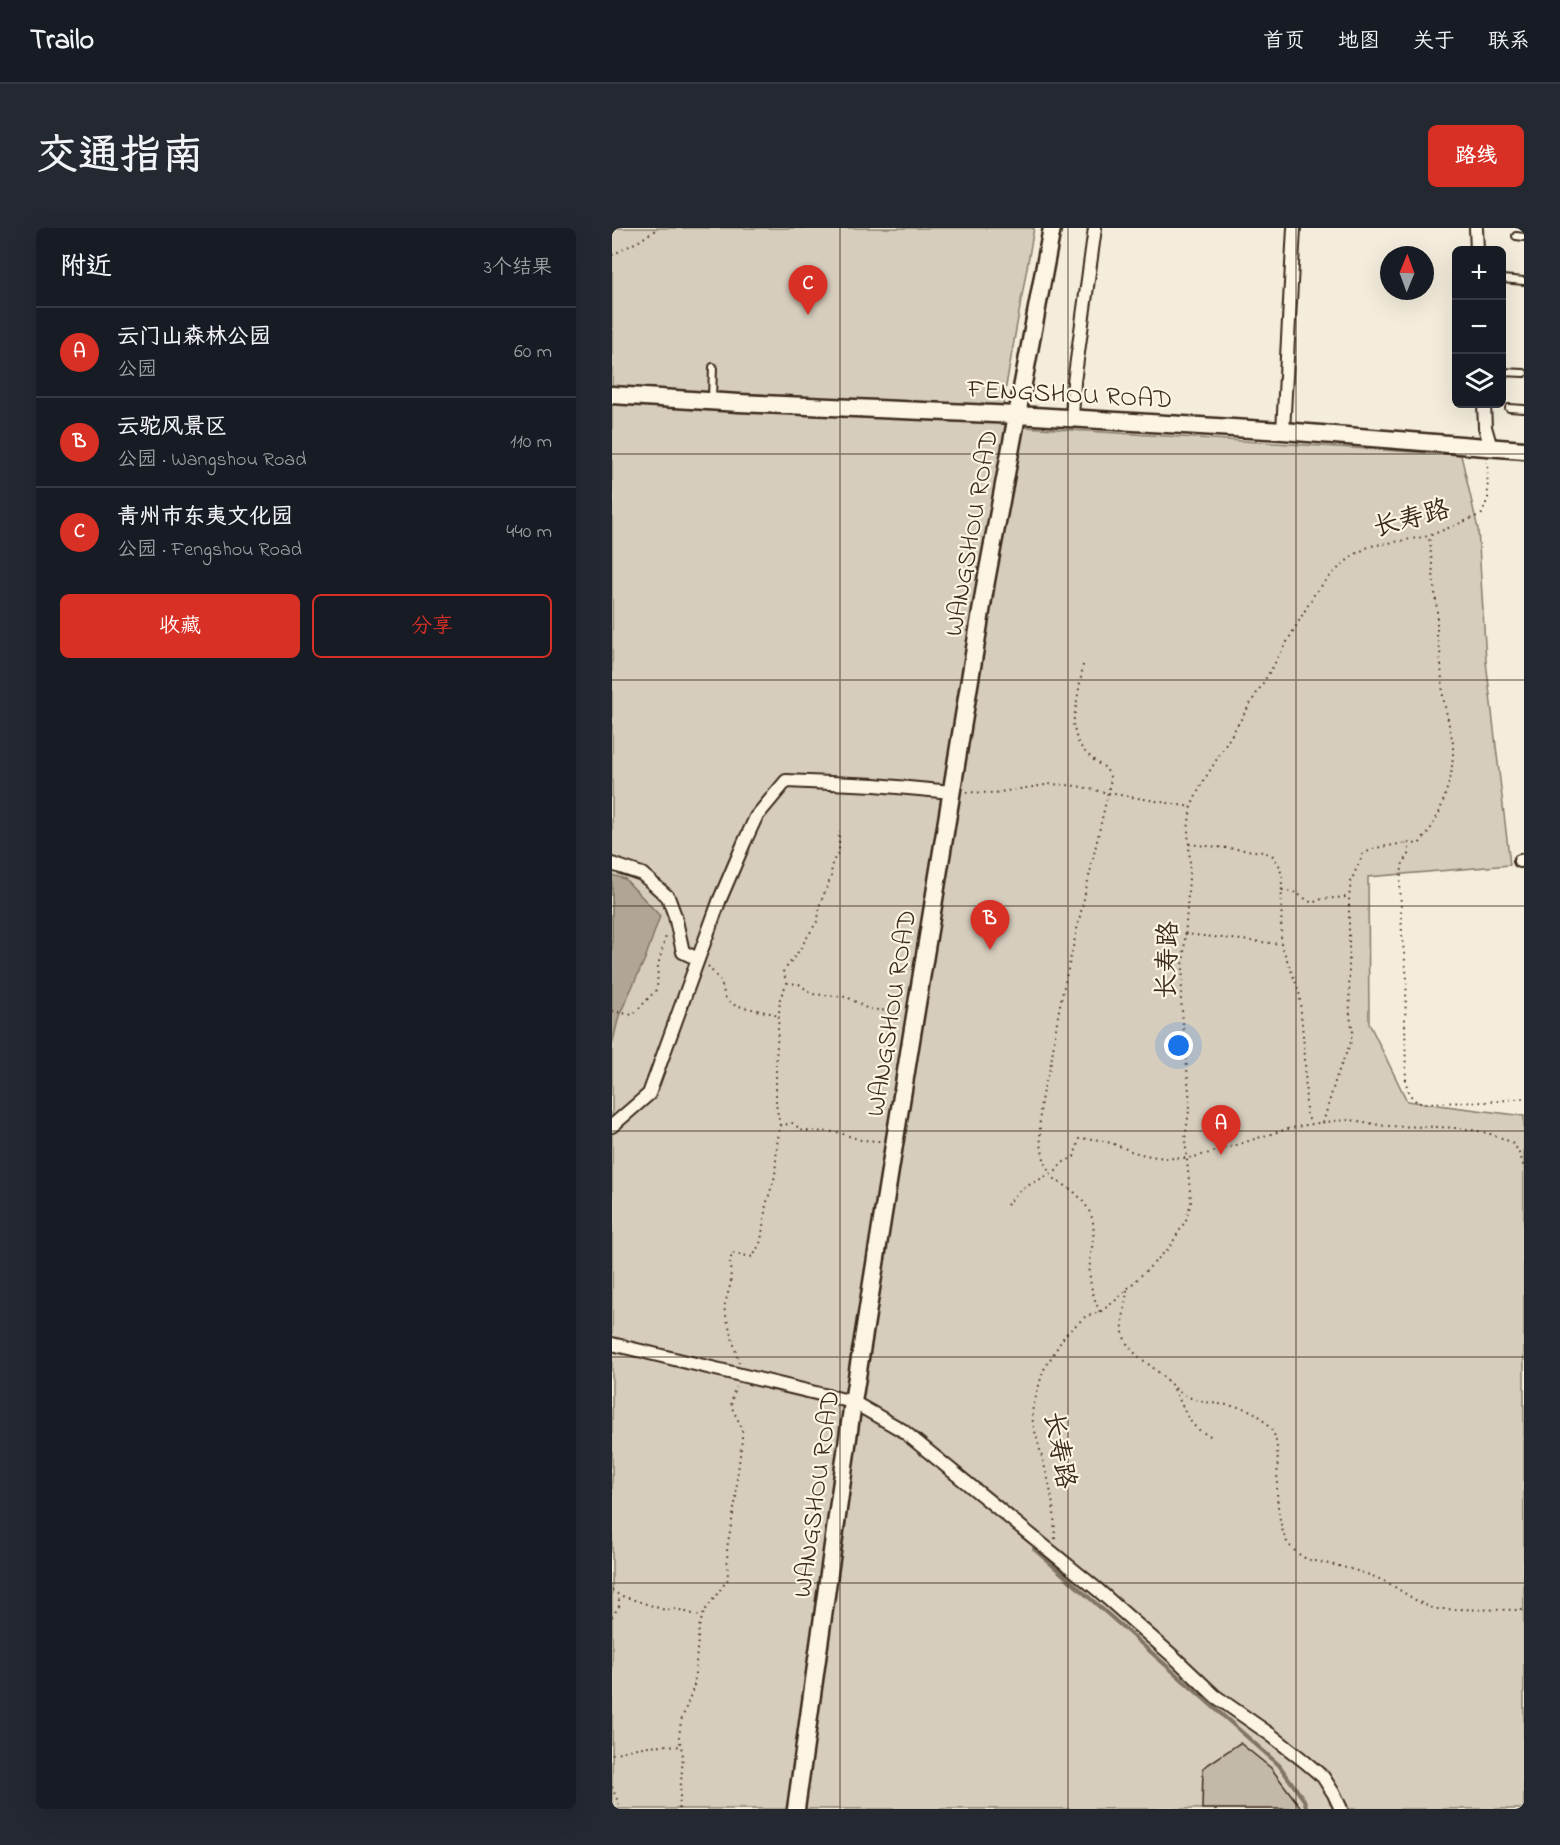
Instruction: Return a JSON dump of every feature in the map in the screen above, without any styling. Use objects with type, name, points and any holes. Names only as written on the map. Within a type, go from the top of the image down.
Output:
[{"type":"street","name":"WANGSHOU ROAD","points":[[796,1809],[853,1402],[894,1145],[986,581],[1052,228]]},
{"type":"street","points":[[1072,419],[1074,382],[1095,228]]},
{"type":"street","points":[[1282,431],[1294,228]]},
{"type":"street","points":[[1476,228],[1477,246]]},
{"type":"street","name":"FENGSHOU ROAD","points":[[612,395],[1017,415],[1282,431],[1524,450]]},
{"type":"street","points":[[1484,408],[1485,427],[1491,448]]},
{"type":"street","points":[[612,1126],[650,1094],[720,899],[756,817],[786,781],[875,785],[952,792]]},
{"type":"street","points":[[612,864],[642,874],[668,897],[683,952],[698,959]]},
{"type":"street","points":[[612,1344],[853,1402],[902,1430],[1098,1590],[1215,1696],[1271,1735],[1323,1777],[1341,1809]]},
{"type":"lane","points":[[1516,236],[1524,237]]},
{"type":"lane","points":[[1506,279],[1524,280]]},
{"type":"lane","points":[[712,401],[713,367]]},
{"type":"lane","points":[[1506,372],[1524,373]]},
{"type":"lane","points":[[1509,408],[1524,409]]},
{"type":"path","points":[[612,255],[658,228]]},
{"type":"path","name":"长寿路","points":[[1051,1553],[1055,1543],[1053,1511],[1049,1483],[1033,1424],[1032,1411],[1043,1371],[1065,1335],[1086,1316],[1100,1312],[1127,1290],[1168,1248],[1186,1220],[1191,1202],[1185,1139],[1190,1104],[1181,999],[1190,863],[1188,830],[1191,807],[1200,786],[1287,643],[1315,592],[1352,556],[1370,546],[1429,536],[1482,514],[1488,498],[1486,465],[1491,448]]},
{"type":"path","points":[[1323,1122],[1336,1075],[1351,1042],[1353,1032],[1350,1016],[1349,897],[1351,880],[1363,854],[1374,848],[1405,843],[1419,844],[1440,811],[1451,776],[1453,742],[1443,697],[1429,536]]},
{"type":"path","points":[[1083,665],[1073,724],[1077,740],[1083,750],[1096,763],[1106,768],[1111,779],[1053,1035],[1040,1117],[1044,1160],[1050,1174],[1077,1196],[1086,1206],[1092,1219],[1092,1247],[1089,1265],[1092,1291],[1100,1312]]},
{"type":"path","points":[[952,792],[994,793],[1052,784],[1077,786],[1191,807]]},
{"type":"path","points":[[679,1809],[681,1721],[694,1686],[697,1639],[702,1617],[728,1580],[727,1548],[736,1498],[742,1440],[742,1428],[731,1406],[732,1394],[742,1376],[724,1308],[731,1282],[730,1263],[732,1252],[753,1257],[761,1241],[766,1205],[775,1176],[780,1126],[776,1087],[780,998],[787,983],[783,972],[818,920],[820,903],[831,877],[832,862],[839,851],[839,831]]},
{"type":"path","points":[[1405,843],[1409,849],[1408,856],[1402,862],[1400,882],[1402,935],[1407,978],[1405,1053],[1408,1094],[1418,1103],[1489,1102],[1524,1098]]},
{"type":"path","points":[[1189,844],[1264,852],[1273,856],[1279,865],[1282,876],[1281,944],[1299,992],[1305,1057],[1306,1112],[1311,1124]]},
{"type":"path","points":[[1282,890],[1296,893],[1312,903],[1322,899],[1349,897]]},
{"type":"path","points":[[612,1011],[633,1015],[657,989],[658,965],[668,929],[675,916]]},
{"type":"path","points":[[1185,934],[1281,944]]},
{"type":"path","points":[[698,959],[712,970],[721,982],[725,997],[734,1005],[780,1017]]},
{"type":"path","points":[[787,983],[799,984],[812,994],[846,997],[868,1009],[916,1014]]},
{"type":"path","points":[[1007,1205],[1021,1189],[1056,1171],[1062,1163],[1074,1157],[1078,1139],[1086,1138],[1122,1146],[1155,1157],[1188,1158],[1311,1124],[1359,1121],[1374,1125],[1473,1130],[1512,1143],[1522,1160],[1524,1169]]},
{"type":"path","points":[[780,1126],[792,1123],[803,1131],[837,1132],[861,1140],[880,1140],[894,1145]]},
{"type":"path","points":[[1127,1290],[1123,1332],[1128,1346],[1178,1392],[1195,1400],[1241,1407],[1258,1416],[1273,1433],[1278,1458],[1277,1490],[1281,1522],[1287,1542],[1306,1559],[1341,1565],[1384,1581],[1423,1605],[1436,1609],[1524,1610]]},
{"type":"path","points":[[1172,1386],[1190,1423],[1202,1433],[1213,1437]]},
{"type":"path","points":[[612,1590],[619,1595],[665,1610],[677,1609],[702,1617]]},
{"type":"path","points":[[612,1617],[619,1606],[619,1595]]},
{"type":"path","points":[[612,1754],[647,1745],[681,1746]]},
{"type":"path","points":[[612,1788],[621,1809]]},
{"type":"shaded area","points":[[612,228],[1034,228],[1003,403],[1024,427],[1461,455],[1478,529],[1486,661],[1510,865],[1368,877],[1369,1023],[1407,1101],[1524,1116],[1524,1809],[612,1809]]},
{"type":"shaded area","points":[[612,875],[625,879],[660,916],[645,959],[619,1016],[612,1045]]},
{"type":"building","points":[[1240,1743],[1271,1768],[1302,1809],[1202,1809],[1203,1768]]},
{"type":"waterway","points":[[1034,1549],[1279,1765],[1304,1800],[1307,1809]]},
{"type":"place","name":"青州市东夷文化园","points":[[808,315]]},
{"type":"place","name":"云驼风景区","points":[[990,950]]},
{"type":"place","name":"云门山森林公园","points":[[1221,1155]]}]
